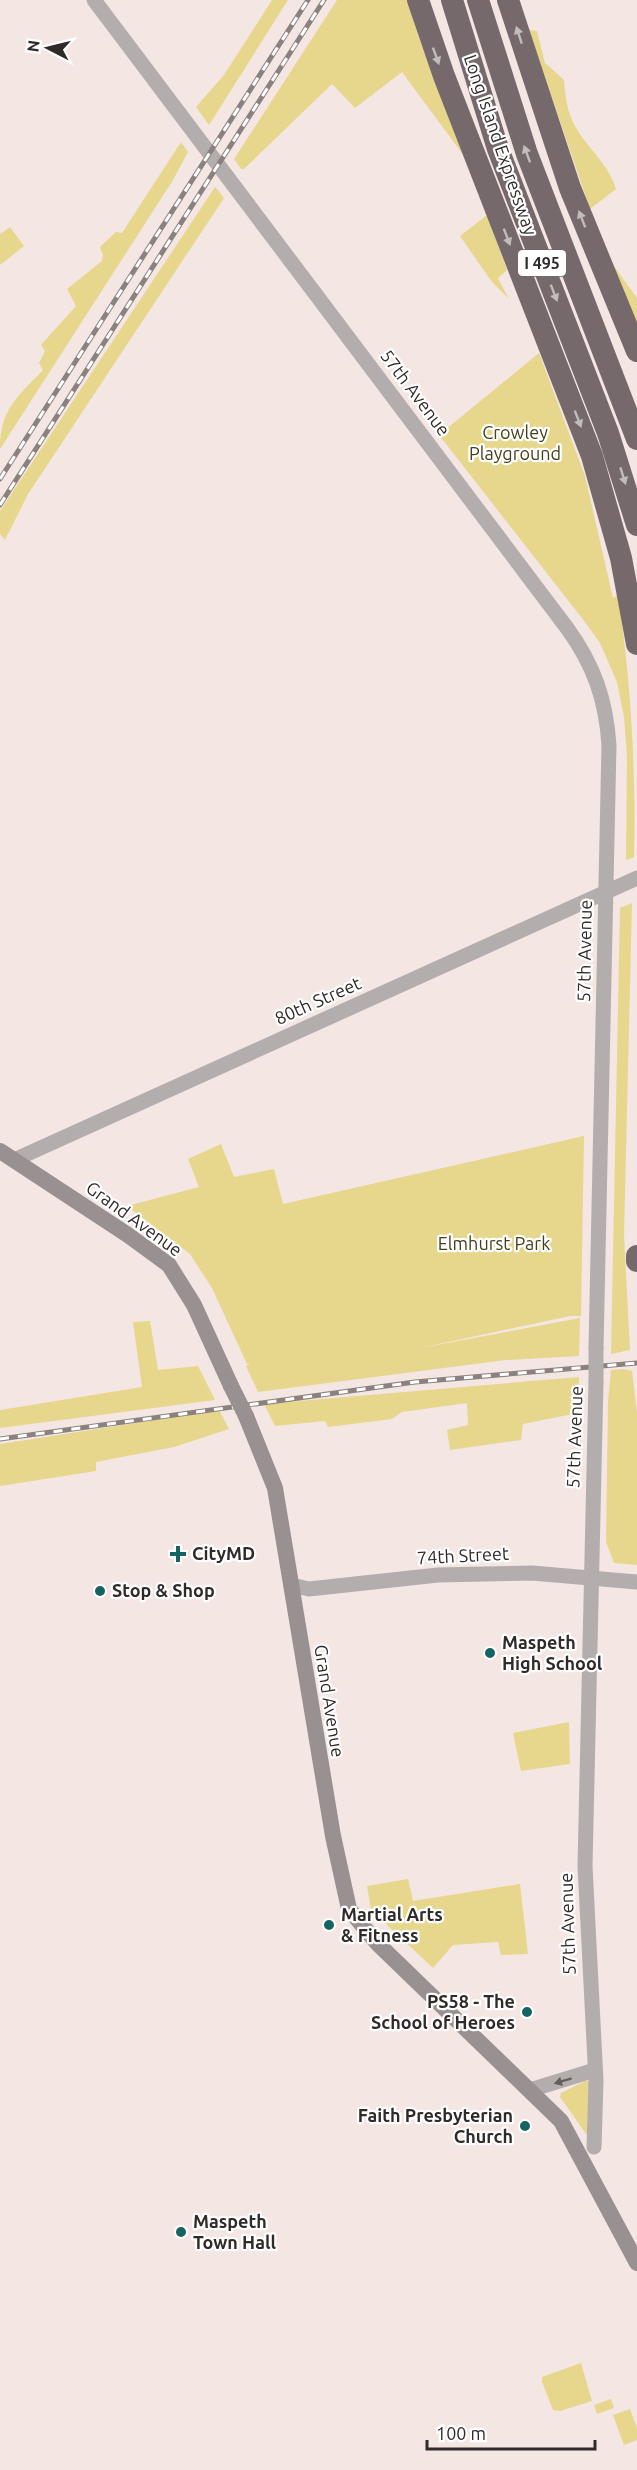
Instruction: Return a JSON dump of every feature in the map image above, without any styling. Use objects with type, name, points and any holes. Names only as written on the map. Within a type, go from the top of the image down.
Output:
[{"type":"highway","points":[[418,0],[440,67],[592,456],[619,550],[637,644]]},
{"type":"highway","name":"Long Island Expressway","points":[[452,0],[498,149],[608,433],[637,525]]},
{"type":"highway","name":"Long Island Expressway","points":[[478,0],[527,154],[637,439]]},
{"type":"highway","points":[[508,0],[570,188],[637,351]]},
{"type":"highway","points":[[594,326],[637,400]]},
{"type":"highway","points":[[637,1256],[637,1261]]},
{"type":"main road","name":"Grand Avenue","points":[[7,1156],[129,1235],[169,1265],[194,1305],[246,1416],[274,1488],[333,1836],[349,1910],[377,1943],[561,2121],[637,2264]]},
{"type":"street","name":"57th Avenue","points":[[94,0],[583,649],[604,699],[608,727],[585,1866],[596,2070],[594,2147]]},
{"type":"street","name":"80th Street","points":[[7,1156],[637,878]]},
{"type":"street","name":"74th Street","points":[[291,1586],[309,1589],[438,1575],[532,1573],[637,1582]]},
{"type":"street","points":[[530,2090],[596,2070]]},
{"type":"green space","points":[[272,0],[288,0],[209,125],[196,107],[224,75]]},
{"type":"green space","points":[[337,0],[408,0],[418,35],[464,156],[402,72],[355,108],[332,84],[244,169],[241,169],[234,159]]},
{"type":"green space","points":[[529,30],[537,31],[545,63],[564,80],[572,121],[603,163],[616,189],[590,209]]},
{"type":"green space","points":[[181,142],[188,152],[173,180],[0,449],[3,424],[7,414],[18,397],[43,370],[39,363],[45,351],[41,345],[76,306],[67,289],[102,261],[103,255],[100,247],[116,232],[122,233]]},
{"type":"green space","points":[[215,187],[224,198],[28,494],[5,540],[0,534],[0,511]]},
{"type":"green space","points":[[487,215],[507,270],[498,278],[509,299],[492,282],[460,236]]},
{"type":"green space","points":[[10,227],[24,246],[0,265],[0,234]]},
{"type":"green space","points":[[608,258],[637,298],[637,328]]},
{"type":"green space","name":"Crowley Playground","points":[[539,353],[585,476],[613,598],[618,595],[629,693],[634,791],[634,857],[626,860],[627,757],[624,717],[617,682],[600,643],[439,435]]},
{"type":"green space","points":[[632,903],[624,1235],[630,1350],[611,1354],[620,908]]},
{"type":"green space","name":"Elmhurst Park","points":[[584,1136],[581,1316],[570,1316],[420,1348],[580,1318],[579,1356],[506,1360],[258,1392],[246,1366],[250,1364],[247,1364],[212,1288],[190,1254],[127,1206],[199,1187],[188,1159],[221,1144],[234,1177],[274,1169],[283,1204]]},
{"type":"green space","points":[[150,1321],[158,1370],[198,1366],[215,1400],[0,1428],[0,1410],[142,1387],[133,1322]]},
{"type":"green space","points":[[611,1370],[632,1371],[637,1413],[637,1565],[614,1563],[606,1542],[608,1401]]},
{"type":"green space","points":[[579,1377],[578,1413],[523,1424],[521,1440],[450,1450],[447,1430],[468,1425],[467,1403],[402,1412],[392,1419],[328,1427],[325,1421],[275,1426],[264,1404]]},
{"type":"green space","points":[[219,1410],[229,1429],[174,1447],[96,1462],[96,1471],[0,1486],[0,1444]]},
{"type":"green space","points":[[569,1722],[570,1764],[521,1771],[513,1733]]},
{"type":"green space","points":[[408,1879],[413,1901],[520,1884],[528,1954],[501,1955],[498,1942],[453,1945],[433,1968],[371,1910],[367,1886]]},
{"type":"green space","points":[[589,2081],[587,2135],[560,2097],[561,2093]]},
{"type":"green space","points":[[581,2363],[592,2401],[560,2411],[553,2410],[542,2377]]},
{"type":"green space","points":[[611,2399],[614,2408],[597,2414],[594,2405]]},
{"type":"green space","points":[[630,2409],[637,2428],[637,2440],[624,2445],[613,2415]]},
{"type":"railway","points":[[0,479],[308,0]]},
{"type":"railway","points":[[0,505],[324,0]]},
{"type":"railway","points":[[0,1439],[415,1382],[637,1363]]},
{"type":"place","name":"CityMD","points":[[178,1554]]},
{"type":"place","name":"Stop & Shop","points":[[100,1591]]},
{"type":"place","name":"Maspeth High School","points":[[490,1653]]},
{"type":"place","name":"Martial Arts & Fitness","points":[[329,1925]]},
{"type":"place","name":"PS58 - The School of Heroes","points":[[527,2012]]},
{"type":"place","name":"Faith Presbyterian Church","points":[[525,2126]]},
{"type":"place","name":"Maspeth Town Hall","points":[[181,2232]]}]
